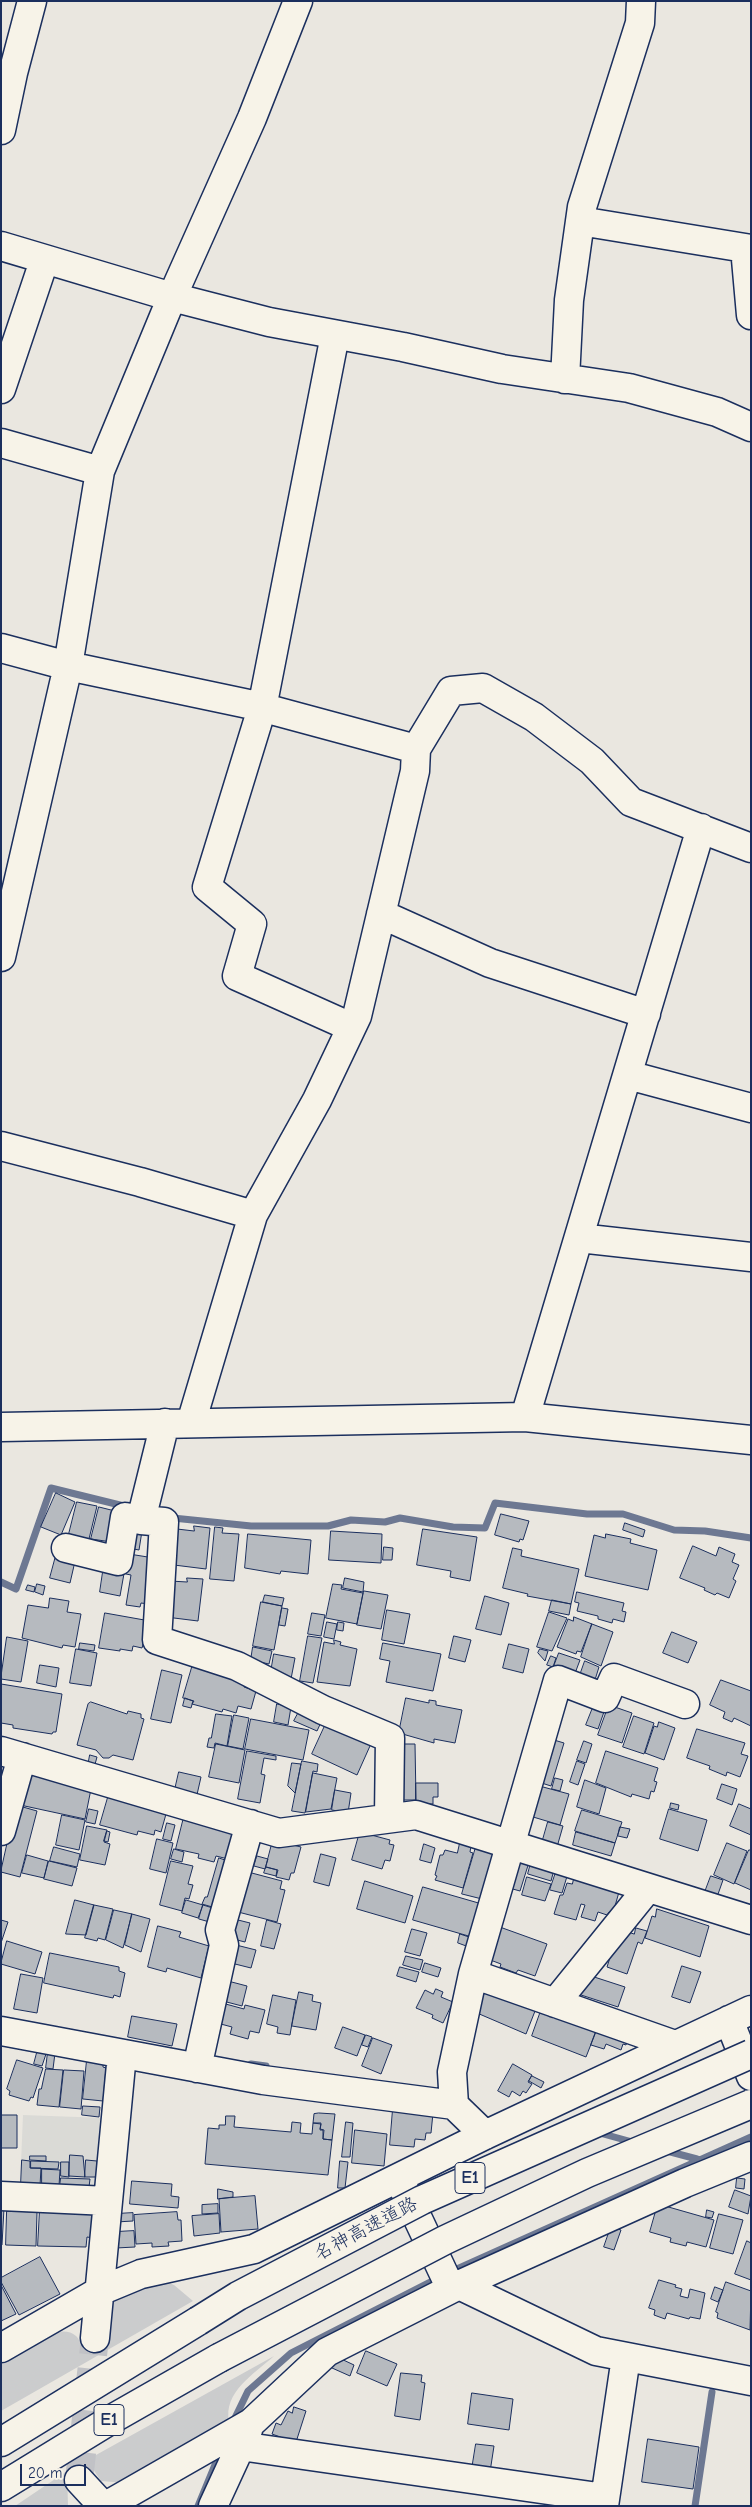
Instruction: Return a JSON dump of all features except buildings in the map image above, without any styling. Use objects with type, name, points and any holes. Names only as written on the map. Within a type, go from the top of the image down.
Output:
[{"type":"main road","points":[[1,130],[7,71],[32,1]]},
{"type":"main road","points":[[1,957],[68,666],[100,471],[172,297],[252,118],[298,1]]},
{"type":"main road","points":[[565,379],[569,300],[582,207],[640,23],[641,1]]},
{"type":"main road","points":[[580,221],[748,248],[751,315]]},
{"type":"main road","points":[[1,246],[44,261],[269,322],[502,369],[638,390],[717,412],[751,427]]},
{"type":"main road","points":[[1,389],[44,261]]},
{"type":"main road","points":[[334,334],[262,708],[206,887],[252,924],[237,976],[351,1027]]},
{"type":"main road","points":[[1,443],[100,471]]},
{"type":"main road","points":[[1,648],[68,666],[262,708],[416,749]]},
{"type":"main road","points":[[141,1520],[253,1215],[317,1100],[357,1016],[415,772],[416,749],[451,691],[483,688],[534,717],[592,761],[631,802],[751,848]]},
{"type":"main road","points":[[525,1417],[700,828]]},
{"type":"main road","points":[[381,914],[490,963],[646,1014]]},
{"type":"main road","points":[[628,1075],[751,1108]]},
{"type":"main road","points":[[1,1146],[140,1182],[253,1215]]},
{"type":"main road","points":[[579,1238],[751,1257]]},
{"type":"main road","points":[[1,1427],[525,1417],[751,1440]]},
{"type":"main road","points":[[66,1548],[118,1561],[126,1517],[164,1522],[156,1640],[237,1666],[323,1710],[390,1738],[389,1817]]},
{"type":"main road","points":[[454,2105],[452,2072],[472,1974],[558,1680],[605,1698],[614,1678],[686,1704]]},
{"type":"main road","points":[[1,1831],[11,1754],[279,1833],[389,1817],[416,1815],[751,1920]]},
{"type":"main road","points":[[197,2068],[224,1945],[220,1930],[250,1824]]},
{"type":"main road","points":[[555,2003],[648,1888]]},
{"type":"main road","points":[[472,1974],[675,2045]]},
{"type":"main road","points":[[1,2348],[100,2291],[140,2274],[254,2248],[398,2176],[740,2015],[751,2076]]},
{"type":"main road","points":[[1,2032],[264,2080],[454,2105],[485,2135]]},
{"type":"main road","points":[[95,2338],[122,2054]]},
{"type":"main road","name":"名神高速道路","points":[[1,2442],[238,2296],[422,2200],[751,2054]]},
{"type":"main road","name":"E1","points":[[1,2487],[112,2419],[220,2358],[445,2240],[587,2173],[751,2104]]},
{"type":"main road","points":[[79,2480],[105,2506],[246,2435],[327,2352],[450,2281],[751,2156]]},
{"type":"main road","points":[[398,2176],[450,2281],[596,2351],[751,2381]]},
{"type":"main road","points":[[1,2196],[108,2201]]},
{"type":"main road","points":[[246,2435],[604,2502],[626,2357]]},
{"type":"main road","points":[[213,2506],[246,2435]]},
{"type":"shaded area","points":[[23,2115],[105,2118],[98,2182],[91,2190],[20,2187]]},
{"type":"shaded area","points":[[162,2280],[174,2285],[193,2301],[1,2411],[1,2362],[38,2339],[59,2332],[68,2332],[76,2336],[82,2346],[103,2334],[110,2303],[151,2281]]},
{"type":"shaded area","points":[[274,2356],[249,2377],[235,2393],[228,2411],[229,2422],[125,2483],[101,2481],[87,2460]]},
{"type":"shaded area","points":[[67,2471],[68,2506],[15,2506]]},
{"type":"waterway","points":[[1,1582],[16,1589],[51,1488],[128,1507]]},
{"type":"waterway","points":[[173,1518],[251,1526],[328,1526],[351,1520],[385,1522],[400,1518],[453,1527],[485,1528],[495,1503],[587,1514],[623,1514],[674,1530],[705,1531],[751,1538]]},
{"type":"waterway","points":[[251,2064],[266,2066]]},
{"type":"waterway","points":[[596,2132],[636,2143]]},
{"type":"waterway","points":[[448,2273],[751,2137]]},
{"type":"waterway","points":[[663,2150],[697,2159]]},
{"type":"waterway","points":[[233,2422],[248,2391],[291,2353],[438,2278]]},
{"type":"waterway","points":[[695,2506],[712,2392]]},
{"type":"waterway","points":[[198,2506],[219,2455]]},
{"type":"tunnel","points":[[79,2480],[95,2338]]}]
